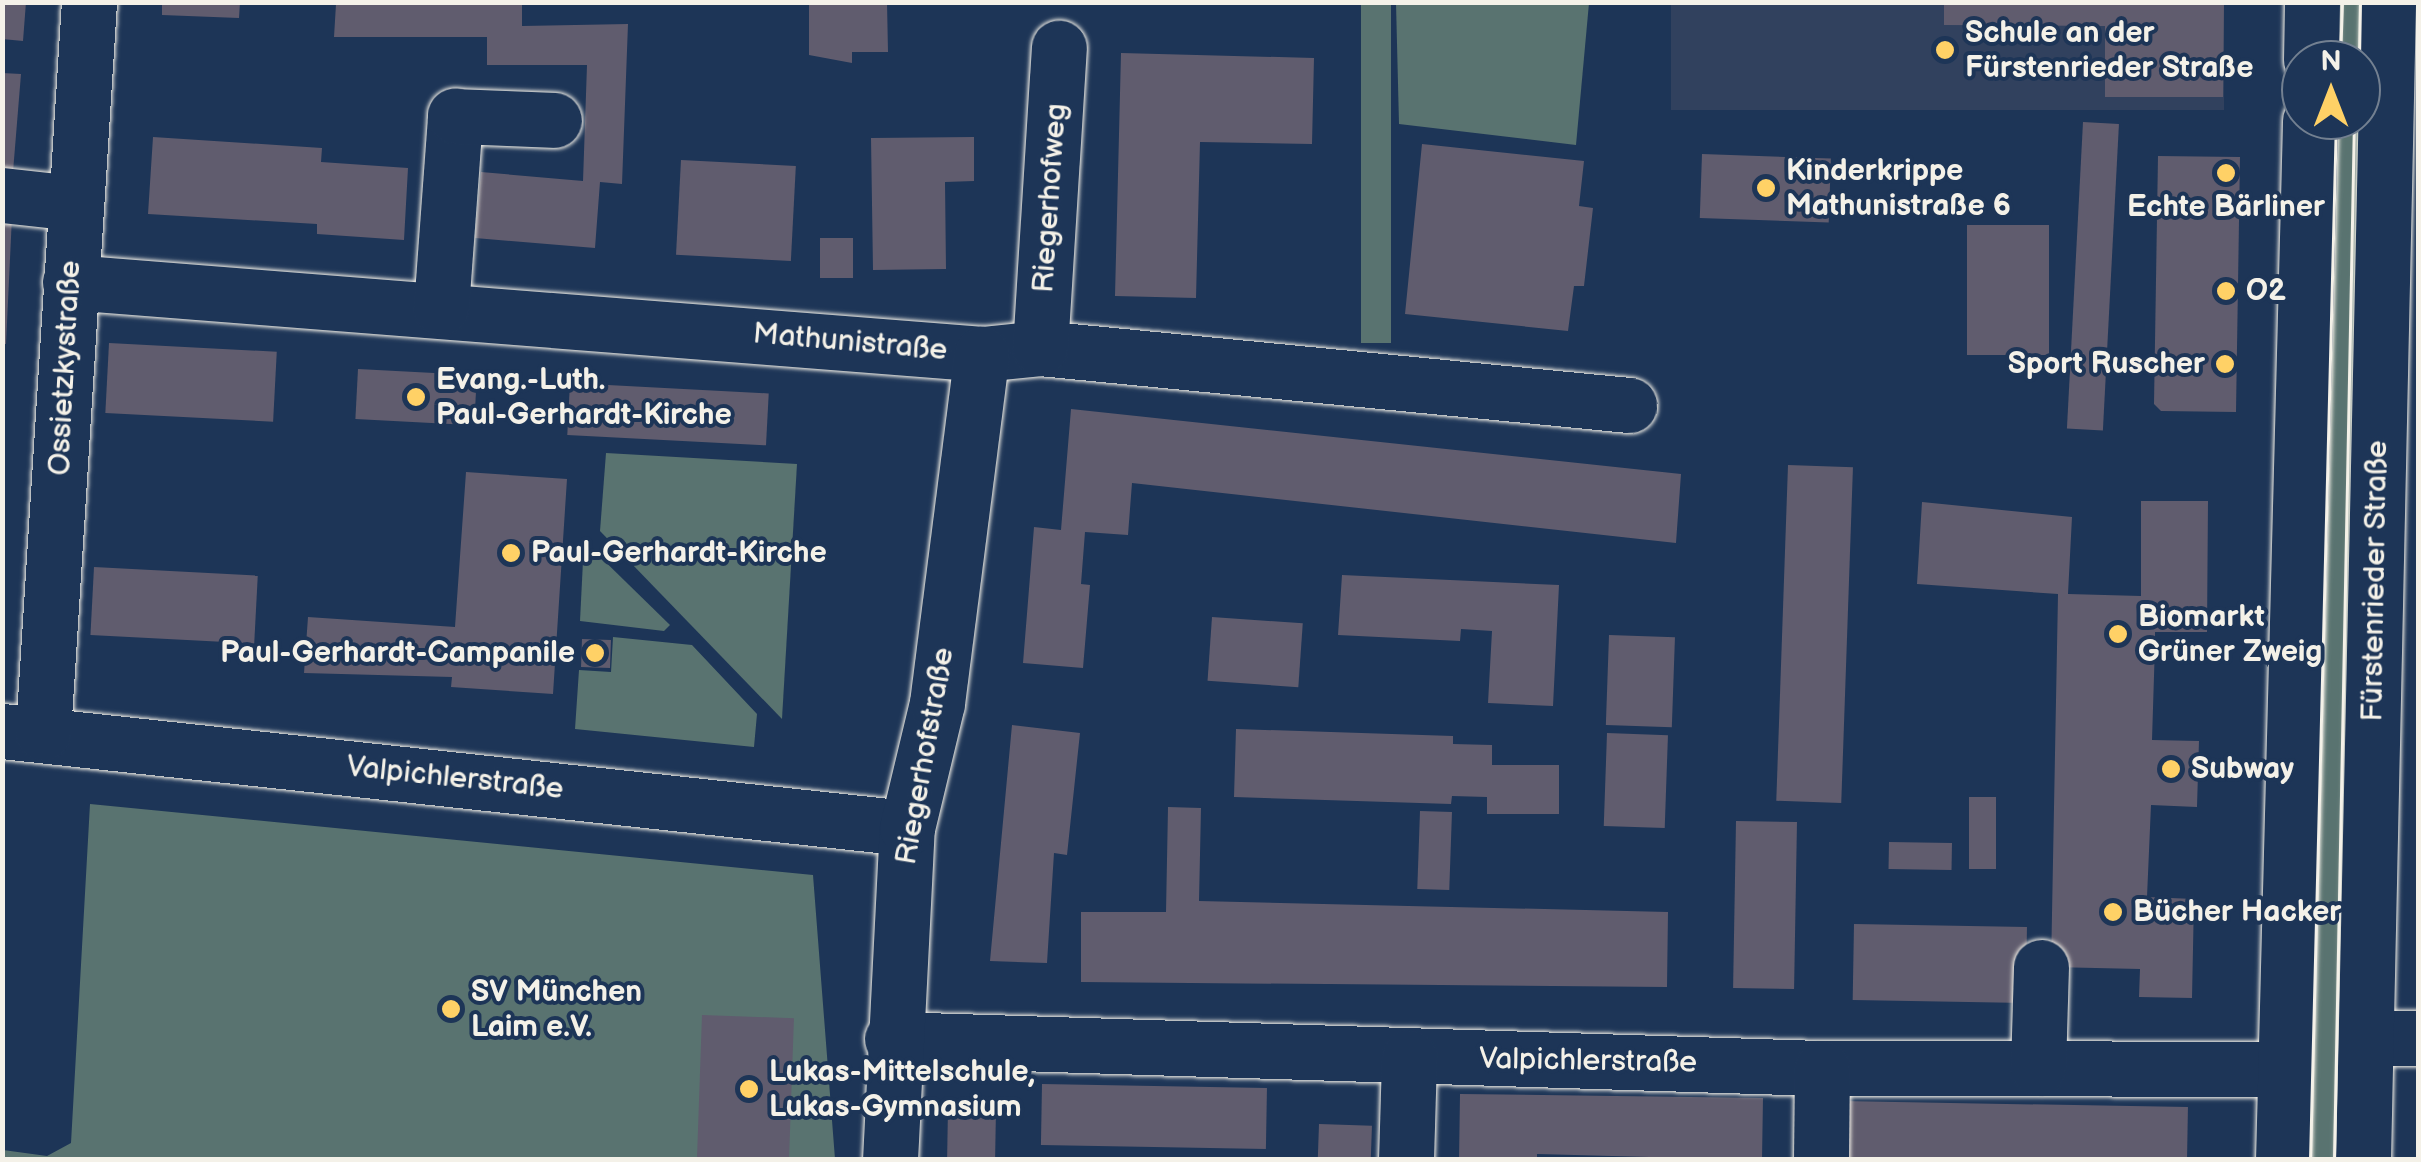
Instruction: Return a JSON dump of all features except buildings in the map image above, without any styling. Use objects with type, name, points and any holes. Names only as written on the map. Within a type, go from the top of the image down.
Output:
[{"type":"street","name":"Ossietzkystraße","points":[[23,732],[70,282],[90,2]]},
{"type":"street","points":[[2311,40],[2312,2]]},
{"type":"street","name":"Fürstenrieder Straße","points":[[2363,1160],[2401,1038],[2400,204],[2388,2]]},
{"type":"street","name":"Riegerhofweg","points":[[1040,348],[1060,48]]},
{"type":"street","points":[[440,308],[455,116],[554,120]]},
{"type":"street","points":[[2283,1160],[2309,140]]},
{"type":"street","points":[[2,195],[75,203]]},
{"type":"street","name":"Mathunistraße","points":[[70,282],[440,308],[982,354],[1040,348],[1629,405]]},
{"type":"street","name":"Riegerhofstraße","points":[[890,1160],[892,1039],[907,828],[937,703],[982,354]]},
{"type":"street","name":"Valpichlerstraße","points":[[23,732],[907,828]]},
{"type":"street","points":[[2038,1068],[2041,968]]},
{"type":"street","name":"Valpichlerstraße","points":[[892,1039],[1822,1068],[2285,1069]]},
{"type":"street","points":[[1406,1160],[1408,1057]]},
{"type":"street","points":[[1822,1068],[1822,1160]]},
{"type":"shaded area","name":"Schule an der Fürstenrieder Straße","points":[[1671,3],[2224,3],[2224,110],[1671,110]]},
{"type":"green space","points":[[1361,3],[1391,3],[1391,343],[1361,343]]},
{"type":"green space","points":[[1396,3],[1589,3],[1576,145],[1399,124]]},
{"type":"green space","points":[[2338,3],[2364,3],[2363,40],[2328,40]]},
{"type":"green space","points":[[2320,140],[2362,140],[2347,1159],[2301,1160]]},
{"type":"green space","points":[[606,453],[797,464],[782,719],[600,531]]},
{"type":"green space","points":[[584,541],[670,625],[664,631],[580,621]]},
{"type":"green space","points":[[613,637],[692,645],[757,714],[754,747],[575,729],[579,670],[611,672]]},
{"type":"green space","name":"SV München Laim e.V.","points":[[90,804],[813,875],[835,1159],[3,1160],[3,1150],[47,1156],[71,1143]]},
{"type":"tram line","points":[[2341,40],[2342,2]]},
{"type":"tram line","points":[[2359,40],[2360,2]]},
{"type":"tram line","points":[[2310,1160],[2336,140]]},
{"type":"tram line","points":[[2334,1160],[2354,140]]},
{"type":"place","name":"Schule an der Fürstenrieder Straße","points":[[1945,50]]},
{"type":"place","name":"Echte Bärliner","points":[[2226,173]]},
{"type":"place","name":"Kinderkrippe Mathunistraße 6","points":[[1766,188]]},
{"type":"place","name":"O2","points":[[2226,291]]},
{"type":"place","name":"Sport Ruscher","points":[[2225,364]]},
{"type":"place","name":"Evang.-Luth. Paul-Gerhardt-Kirche","points":[[416,397]]},
{"type":"place","name":"Paul-Gerhardt-Kirche","points":[[511,553]]},
{"type":"place","name":"Biomarkt Grüner Zweig","points":[[2118,634]]},
{"type":"place","name":"Paul-Gerhardt-Campanile","points":[[595,653]]},
{"type":"place","name":"Subway","points":[[2171,769]]},
{"type":"place","name":"Bücher Hacker","points":[[2113,912]]},
{"type":"place","name":"SV München Laim e.V.","points":[[451,1009]]},
{"type":"place","name":"Lukas-Mittelschule, Lukas-Gymnasium","points":[[749,1089]]}]
